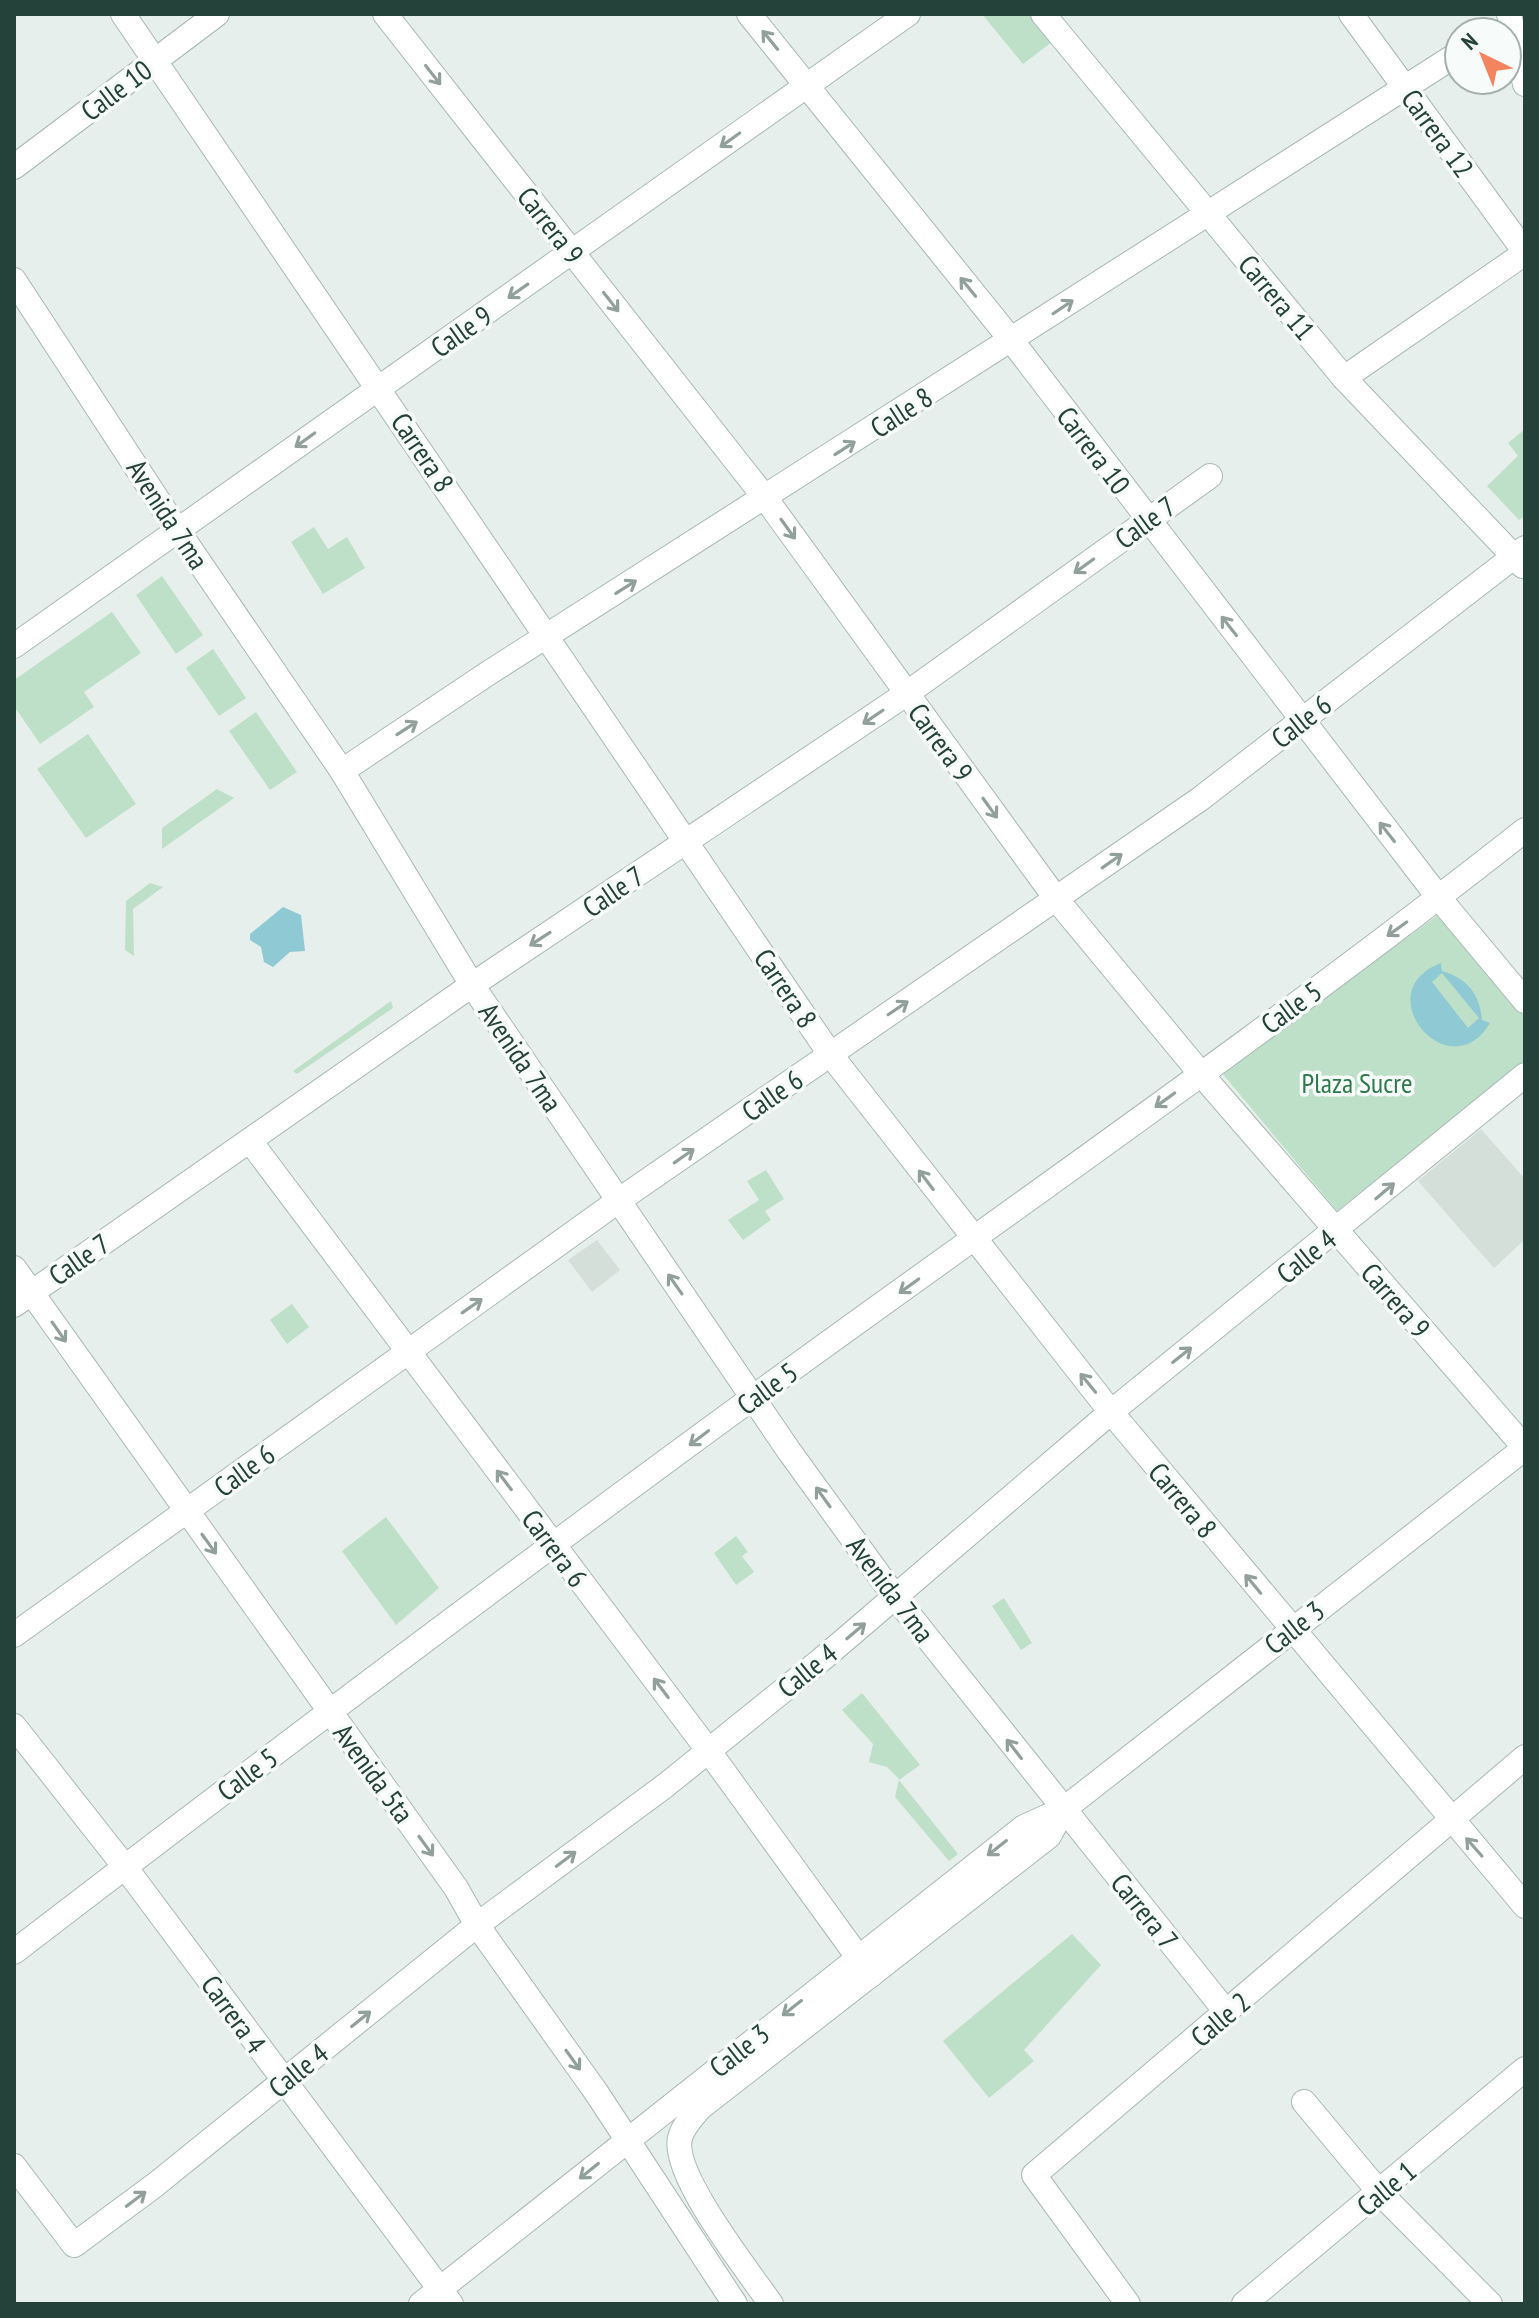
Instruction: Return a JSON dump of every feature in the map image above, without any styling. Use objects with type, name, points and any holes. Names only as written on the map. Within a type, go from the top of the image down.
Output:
[{"type":"street","name":"Carrera 8","points":[[123,14],[830,1054],[1111,1412],[1525,1906]]},
{"type":"street","name":"Calle 10","points":[[14,167],[217,14]]},
{"type":"street","name":"Carrera 9","points":[[385,14],[766,499],[1057,900],[1201,1074],[1525,1448]]},
{"type":"street","name":"Carrera 10","points":[[749,14],[1012,341],[1439,898],[1525,1001]]},
{"type":"street","name":"Calle 9","points":[[14,646],[908,14]]},
{"type":"street","name":"Carrera 11","points":[[1043,14],[1344,378],[1521,558]]},
{"type":"street","name":"Carrera 12","points":[[1351,14],[1525,252]]},
{"type":"street","name":"Calle 8","points":[[342,771],[1012,341],[1206,212],[1443,64]]},
{"type":"street","points":[[1344,378],[1525,252]]},
{"type":"street","name":"Avenida 7ma","points":[[14,280],[178,531],[342,771],[472,985],[618,1201],[895,1597],[1064,1809]]},
{"type":"street","name":"Calle 7","points":[[23,1298],[472,985],[906,694],[1210,476]]},
{"type":"street","name":"Calle 6","points":[[14,1635],[618,1201],[1057,900],[1220,784],[1521,558]]},
{"type":"street","name":"Calle 5","points":[[14,1952],[329,1711],[753,1397],[1201,1074],[1439,898],[1525,830]]},
{"type":"street","name":"Calle 4","points":[[14,2166],[74,2245],[284,2082],[477,1925],[708,1750],[895,1597],[1111,1412],[1525,1075]]},
{"type":"street","name":"Carrera 6","points":[[250,1141],[708,1750],[864,1966]]},
{"type":"street","name":"Avenida 5ta","points":[[14,1268],[23,1298],[186,1512],[456,1888],[477,1925],[627,2140],[729,2295]]},
{"type":"street","name":"Calle 3","points":[[438,2299],[627,2140],[864,1966],[1049,1836],[1064,1809],[1525,1448]]},
{"type":"street","name":"Carrera 4","points":[[14,1726],[125,1867],[284,2082],[438,2299]]},
{"type":"street","name":"Calle 2","points":[[1128,2304],[1034,2175],[1525,1757]]},
{"type":"street","name":"Carrera 7","points":[[1064,1809],[1227,2013]]},
{"type":"street","name":"Calle 3","points":[[771,2304],[686,2176],[680,2138],[701,2107],[864,1966]]},
{"type":"street","name":"Calle 1","points":[[1244,2304],[1525,2069]]},
{"type":"street","points":[[1304,2102],[1380,2193],[1490,2304]]},
{"type":"shaded area","points":[[1481,1129],[1525,1179],[1525,1244],[1522,1242],[1494,1268],[1418,1181]]},
{"type":"shaded area","points":[[597,1240],[620,1270],[592,1292],[568,1260]]},
{"type":"green space","points":[[982,14],[1029,14],[1052,42],[1023,64]]},
{"type":"green space","points":[[1525,429],[1525,516],[1519,520],[1487,486],[1518,456],[1508,443]]},
{"type":"green space","points":[[314,527],[328,549],[347,537],[365,568],[323,594],[291,542]]},
{"type":"green space","points":[[162,576],[203,635],[176,654],[136,595]]},
{"type":"green space","points":[[112,612],[141,653],[84,692],[94,707],[40,744],[14,706],[14,680]]},
{"type":"green space","points":[[213,649],[246,698],[219,716],[186,668]]},
{"type":"green space","points":[[256,712],[297,772],[270,790],[229,731]]},
{"type":"green space","points":[[88,734],[136,804],[86,838],[37,769]]},
{"type":"green space","points":[[217,789],[234,798],[162,849],[162,828]]},
{"type":"green space","points":[[150,883],[163,887],[133,909],[134,956],[125,950],[126,901]]},
{"type":"green space","name":"Plaza Sucre","points":[[1441,913],[1525,1016],[1525,1061],[1337,1211],[1221,1072]]},
{"type":"green space","points":[[391,1001],[393,1008],[297,1074],[293,1071]]},
{"type":"green space","points":[[766,1170],[784,1199],[765,1211],[771,1220],[743,1240],[728,1220],[759,1200],[747,1181]]},
{"type":"green space","points":[[292,1304],[309,1327],[287,1344],[270,1320]]},
{"type":"green space","points":[[386,1517],[439,1588],[396,1625],[342,1551]]},
{"type":"green space","points":[[736,1536],[748,1552],[742,1556],[754,1572],[736,1585],[714,1553]]},
{"type":"green space","points":[[1004,1598],[1032,1643],[1021,1650],[992,1606]]},
{"type":"green space","points":[[862,1693],[920,1765],[899,1780],[958,1854],[949,1861],[895,1797],[899,1779],[887,1767],[869,1762],[873,1744],[842,1710]]},
{"type":"green space","points":[[1072,1934],[1101,1965],[1024,2050],[1034,2061],[989,2098],[943,2041]]},
{"type":"water","points":[[283,907],[301,915],[305,951],[290,952],[273,967],[264,962],[261,947],[250,940],[250,934]]},
{"type":"water","points":[[1441,963],[1442,971],[1459,978],[1471,988],[1482,1020],[1490,1023],[1473,1041],[1455,1046],[1437,1042],[1422,1029],[1413,1013],[1411,994],[1420,977]],"holes":[[[1442,973],[1479,1018],[1468,1028],[1432,982]]]}]
